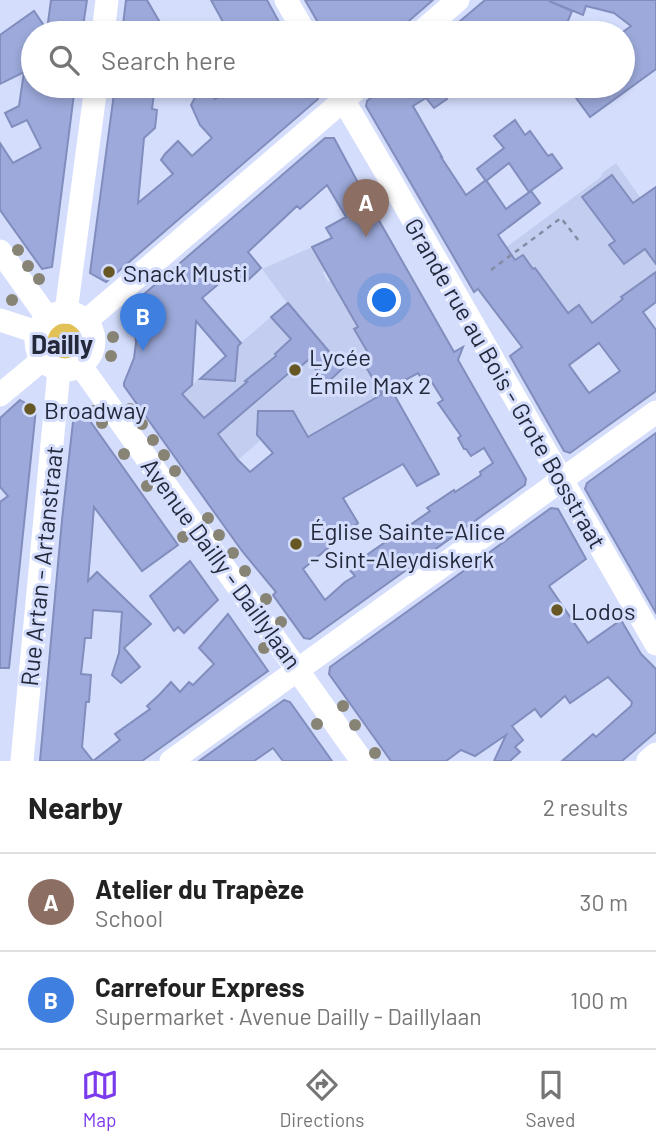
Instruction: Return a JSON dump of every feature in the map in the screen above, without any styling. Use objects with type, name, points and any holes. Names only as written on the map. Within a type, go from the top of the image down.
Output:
[{"type":"street","points":[[104,21],[107,0]]},
{"type":"street","points":[[286,0],[298,21]]},
{"type":"street","points":[[434,21],[458,0]]},
{"type":"street","points":[[59,321],[94,98]]},
{"type":"street","points":[[61,365],[37,352],[35,342],[336,98]]},
{"type":"street","name":"Grande rue au Bois - Grote Bosstraat","points":[[350,98],[388,176],[561,480],[605,575],[656,644]]},
{"type":"street","points":[[0,251],[59,321]]},
{"type":"street","points":[[0,320],[59,321],[93,331],[94,344],[90,356],[61,365],[0,396]]},
{"type":"street","name":"Avenue Dailly - Daillylaan","points":[[61,365],[298,670],[362,761]]},
{"type":"street","name":"Rue Artan - Artanstraat","points":[[22,761],[61,365]]},
{"type":"street","points":[[171,761],[656,412]]},
{"type":"street","points":[[648,761],[656,754]]},
{"type":"path","points":[[491,270],[561,218],[579,241]]},
{"type":"shaded area","points":[[616,163],[656,220],[656,302],[532,394],[510,356],[521,347],[478,289],[474,292],[465,278]]},
{"type":"shaded area","name":"Lycée Émile Max 2","points":[[312,247],[326,270],[323,273],[328,282],[331,280],[358,327],[354,330],[360,339],[364,337],[426,451],[343,498],[293,412],[200,493],[150,421],[287,303],[262,269]]},
{"type":"shaded area","points":[[64,323],[77,328],[82,341],[77,354],[64,359],[51,354],[46,341],[51,328]]},
{"type":"building","points":[[51,0],[87,0],[84,21],[48,21]]},
{"type":"building","points":[[126,0],[147,0],[159,21],[123,21]]},
{"type":"building","points":[[211,0],[267,0],[278,21],[222,21]]},
{"type":"building","points":[[305,0],[433,0],[409,21],[317,21]]},
{"type":"building","points":[[485,0],[656,0],[656,69],[635,84],[635,21],[624,21],[614,13],[586,6],[583,15],[549,1],[572,11],[568,21],[460,21]]},
{"type":"building","points":[[34,11],[41,21],[21,21],[21,74],[0,84],[0,35]]},
{"type":"building","points":[[21,92],[21,98],[73,98],[52,267],[42,269],[0,210],[0,143],[13,163],[41,148],[27,120],[12,127],[5,113],[19,106]]},
{"type":"building","points":[[113,98],[153,98],[152,109],[157,110],[155,128],[144,138],[138,203],[173,174],[161,160],[178,141],[192,156],[212,138],[200,125],[191,105],[195,98],[318,98],[106,282],[90,273]]},
{"type":"building","points":[[371,98],[426,98],[413,106],[466,195],[486,180],[506,209],[531,191],[540,203],[498,235],[515,260],[523,255],[533,269],[535,268],[568,313],[579,305],[592,323],[623,299],[621,297],[656,272],[656,302],[643,312],[656,330],[656,391],[570,453],[564,451],[510,356],[522,347],[478,289],[474,292],[366,106]],"holes":[[[599,343],[620,371],[589,393],[569,365]]]},
{"type":"building","points":[[426,98],[447,99],[434,108]]},
{"type":"building","points":[[576,98],[616,98],[590,117]]},
{"type":"building","points":[[515,120],[525,135],[530,131],[548,156],[552,154],[562,168],[529,192],[509,163],[486,181],[477,169],[504,148],[494,136]]},
{"type":"building","points":[[325,138],[334,138],[454,352],[463,347],[458,360],[526,479],[525,485],[310,639],[304,638],[273,595],[276,592],[242,551],[124,386],[134,358],[136,343],[129,307]],"holes":[[[327,185],[346,217],[326,228],[332,238],[312,247],[358,327],[354,329],[370,356],[362,360],[381,393],[418,373],[422,380],[428,376],[443,400],[438,403],[461,436],[458,438],[464,449],[471,456],[484,448],[493,463],[480,472],[481,475],[427,508],[430,511],[348,568],[355,576],[325,600],[303,569],[358,523],[343,498],[403,464],[417,486],[439,474],[391,389],[308,437],[293,411],[258,411],[257,435],[273,453],[250,472],[218,434],[290,372],[292,374],[308,360],[327,383],[343,368],[288,303],[271,317],[291,339],[276,356],[245,381],[247,382],[204,418],[182,394],[192,385],[196,321],[226,356],[200,379],[235,381],[238,346],[241,343],[202,298],[234,271],[245,283],[261,268],[248,252],[297,206],[300,209]]]},
{"type":"building","points":[[612,175],[633,203],[656,187],[656,264],[645,249],[624,264],[609,245],[615,241],[582,197]]},
{"type":"building","points":[[20,400],[36,409],[9,668],[0,668],[0,502],[8,496],[0,487],[0,418]]},
{"type":"building","points":[[83,411],[178,545],[142,571],[94,507],[88,581],[97,572],[151,624],[124,648],[140,667],[121,683],[112,675],[119,653],[122,612],[93,610],[91,638],[85,638],[81,674],[91,675],[82,747],[93,761],[40,761],[74,413]]},
{"type":"building","points":[[656,433],[656,613],[585,489],[587,483]]},
{"type":"building","points":[[551,508],[558,509],[586,559],[549,586],[588,643],[621,620],[641,654],[656,669],[656,732],[622,761],[562,761],[593,734],[596,737],[631,706],[632,702],[608,677],[570,703],[565,696],[541,717],[535,709],[512,726],[523,740],[515,747],[520,752],[510,761],[494,761],[506,735],[475,756],[461,750],[446,761],[391,761],[329,674],[330,667]]},
{"type":"building","points":[[190,561],[218,600],[184,633],[178,627],[174,631],[150,596]]},
{"type":"building","points":[[228,614],[268,671],[142,761],[93,761],[120,740],[115,734],[150,709],[147,706],[171,682],[180,692],[189,682],[193,685],[214,664],[199,648]]},
{"type":"building","points":[[284,700],[290,702],[332,761],[283,761],[273,748],[254,761],[199,761]]},
{"type":"place","name":"Atelier du Trapèze","points":[[366,237]]},
{"type":"place","name":"Snack Musti","points":[[109,272]]},
{"type":"place","name":"Carrefour Express","points":[[143,351]]},
{"type":"place","name":"Lycée Émile Max 2","points":[[295,370]]},
{"type":"place","name":"Broadway","points":[[30,409]]},
{"type":"place","name":"Église Sainte-Alice - Sint-Aleydiskerk","points":[[296,544]]},
{"type":"place","name":"Lodos","points":[[557,610]]},
{"type":"district","name":"Dailly","points":[[62,343]]}]
